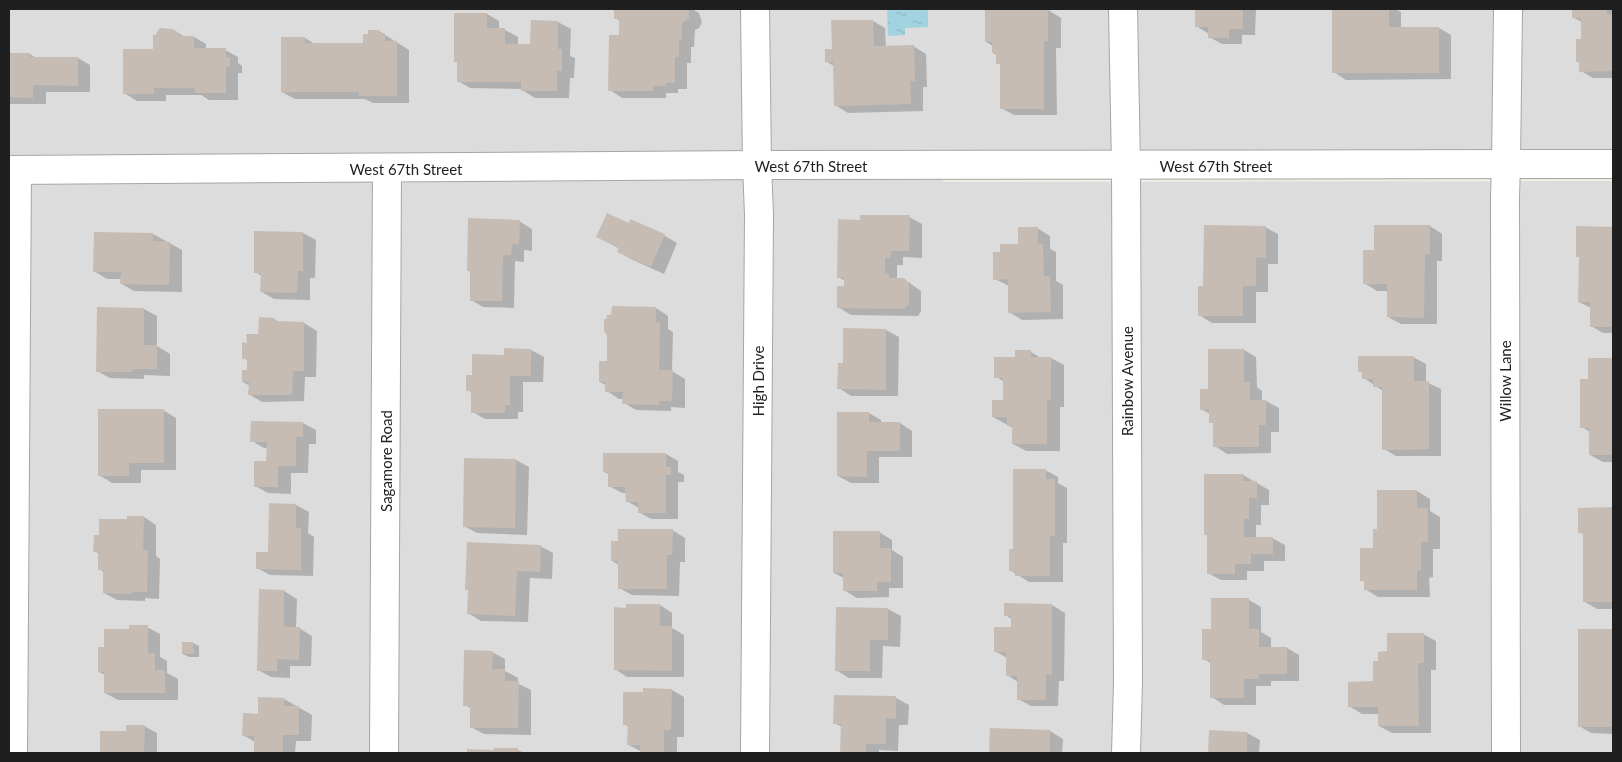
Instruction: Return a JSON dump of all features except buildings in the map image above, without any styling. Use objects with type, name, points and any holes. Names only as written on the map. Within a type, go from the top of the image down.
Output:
[{"type":"street","name":"High Drive","points":[[755,9],[759,224],[755,753]]},
{"type":"street","name":"Rainbow Avenue","points":[[1124,9],[1128,684],[1126,753]]},
{"type":"street","name":"Willow Lane","points":[[1506,753],[1504,197],[1508,9]]},
{"type":"street","name":"West 67th Street","points":[[13,170],[1613,164]]},
{"type":"street","name":"Sagamore Road","points":[[384,753],[388,169]]},
{"type":"street","points":[[13,170],[13,753]]},
{"type":"shaded area","points":[[9,9],[1613,9],[1613,150],[942,151],[943,182],[1613,181],[1613,753],[9,753]]},
{"type":"water","points":[[887,9],[928,9],[928,27],[905,28],[905,35],[888,36]]}]
